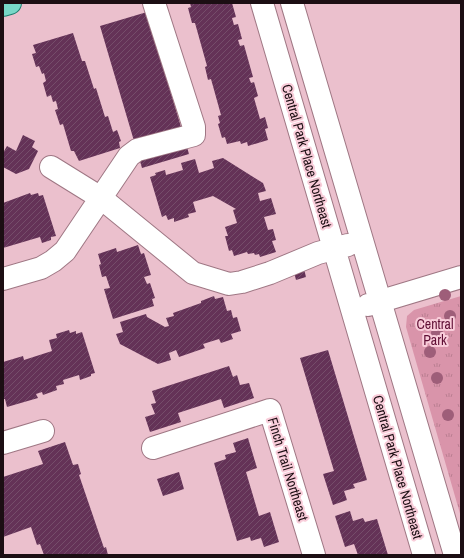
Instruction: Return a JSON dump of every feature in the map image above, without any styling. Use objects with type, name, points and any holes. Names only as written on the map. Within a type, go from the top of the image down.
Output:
[{"type":"main road","points":[[3,5],[10,3]]},
{"type":"street","points":[[3,279],[41,268],[53,261],[65,251],[129,156],[137,150],[194,134],[194,127],[154,3]]},
{"type":"street","name":"Central Park Place Northeast","points":[[262,3],[424,555]]},
{"type":"street","name":"Central Park Place Northeast","points":[[292,3],[455,555]]},
{"type":"street","points":[[51,167],[101,198],[193,273],[228,284],[242,282],[270,273],[318,253],[363,240]]},
{"type":"street","points":[[352,310],[461,277]]},
{"type":"street","name":"Finch Trail Northeast","points":[[153,448],[270,410],[314,555]]},
{"type":"street","points":[[3,444],[43,431]]},
{"type":"green space","name":"Central Park","points":[[461,296],[461,517],[406,327],[407,316],[414,310]]},
{"type":"building","points":[[190,3],[232,3],[236,17],[232,18],[234,25],[238,24],[242,39],[238,40],[240,46],[244,45],[253,77],[249,78],[251,83],[254,82],[258,96],[254,98],[260,119],[265,117],[268,128],[265,129],[268,140],[248,146],[247,142],[241,144],[240,141],[227,144],[225,137],[222,138],[218,124],[220,123],[218,116],[221,115],[211,79],[208,80],[205,67],[207,66],[195,23],[192,23],[188,8],[191,7]]},
{"type":"building","points":[[147,12],[189,154],[142,168],[100,26]]},
{"type":"building","points":[[73,33],[82,61],[85,61],[94,89],[96,88],[105,117],[108,116],[113,132],[117,130],[121,141],[119,142],[120,148],[79,161],[74,151],[71,151],[63,124],[60,125],[55,110],[58,109],[56,101],[53,102],[51,95],[47,97],[43,83],[46,81],[44,73],[42,74],[39,66],[36,67],[32,54],[36,53],[33,45]]},
{"type":"building","points":[[23,135],[35,141],[32,147],[38,151],[29,169],[16,174],[3,167],[3,153],[7,146],[16,151]]},
{"type":"building","points":[[223,158],[263,183],[266,191],[258,193],[260,201],[271,198],[276,214],[264,217],[268,230],[273,229],[276,240],[272,241],[276,252],[260,257],[259,254],[248,254],[247,252],[234,256],[232,250],[229,251],[225,236],[228,236],[225,227],[237,223],[233,210],[236,209],[213,196],[193,202],[196,212],[188,214],[189,217],[174,222],[174,218],[168,220],[166,215],[162,217],[150,177],[156,175],[155,173],[165,170],[166,175],[183,170],[181,163],[195,159],[199,173],[214,168],[212,161]]},
{"type":"building","points":[[30,193],[31,195],[38,193],[39,196],[43,195],[56,236],[51,237],[51,240],[42,243],[40,237],[3,248],[3,203]]},
{"type":"building","points":[[138,245],[141,254],[144,253],[151,275],[144,277],[147,284],[150,283],[155,298],[152,299],[154,306],[113,319],[104,289],[110,288],[106,276],[102,277],[99,265],[101,264],[98,254],[116,248],[117,252]]},
{"type":"building","points":[[304,269],[306,277],[296,280],[294,272]]},
{"type":"building","points":[[214,296],[215,299],[223,297],[227,311],[231,310],[233,318],[237,317],[241,331],[231,334],[233,339],[221,343],[219,339],[203,344],[205,348],[179,357],[176,350],[169,353],[171,360],[158,364],[120,344],[116,334],[123,332],[120,322],[146,314],[147,317],[165,327],[169,326],[166,318],[174,316],[173,313],[201,303],[201,301]]},
{"type":"building","points":[[69,330],[70,333],[76,331],[76,334],[82,332],[95,373],[80,380],[79,375],[63,380],[64,384],[56,386],[57,390],[43,395],[42,392],[36,394],[38,398],[7,407],[5,399],[3,399],[3,362],[23,356],[24,360],[52,351],[49,340],[57,338],[56,334]]},
{"type":"building","points":[[328,350],[367,480],[353,484],[355,488],[344,491],[347,500],[333,505],[323,474],[334,471],[300,358]]},
{"type":"building","points":[[229,366],[233,377],[237,375],[240,385],[249,383],[254,398],[224,408],[221,399],[178,413],[181,422],[150,432],[145,417],[155,414],[151,404],[156,403],[152,391]]},
{"type":"building","points":[[248,438],[257,468],[246,472],[259,516],[270,512],[279,542],[264,547],[261,538],[251,541],[250,537],[237,541],[214,463],[226,459],[225,455],[236,452],[233,443]]},
{"type":"building","points":[[65,442],[73,465],[78,464],[81,474],[79,475],[104,548],[106,547],[108,555],[44,555],[40,544],[37,545],[31,527],[3,537],[3,477],[43,464],[38,451]]},
{"type":"building","points":[[179,472],[184,489],[163,496],[157,479]]},
{"type":"building","points":[[350,511],[353,521],[363,518],[365,522],[377,519],[388,555],[358,555],[354,544],[345,547],[335,516]]}]
